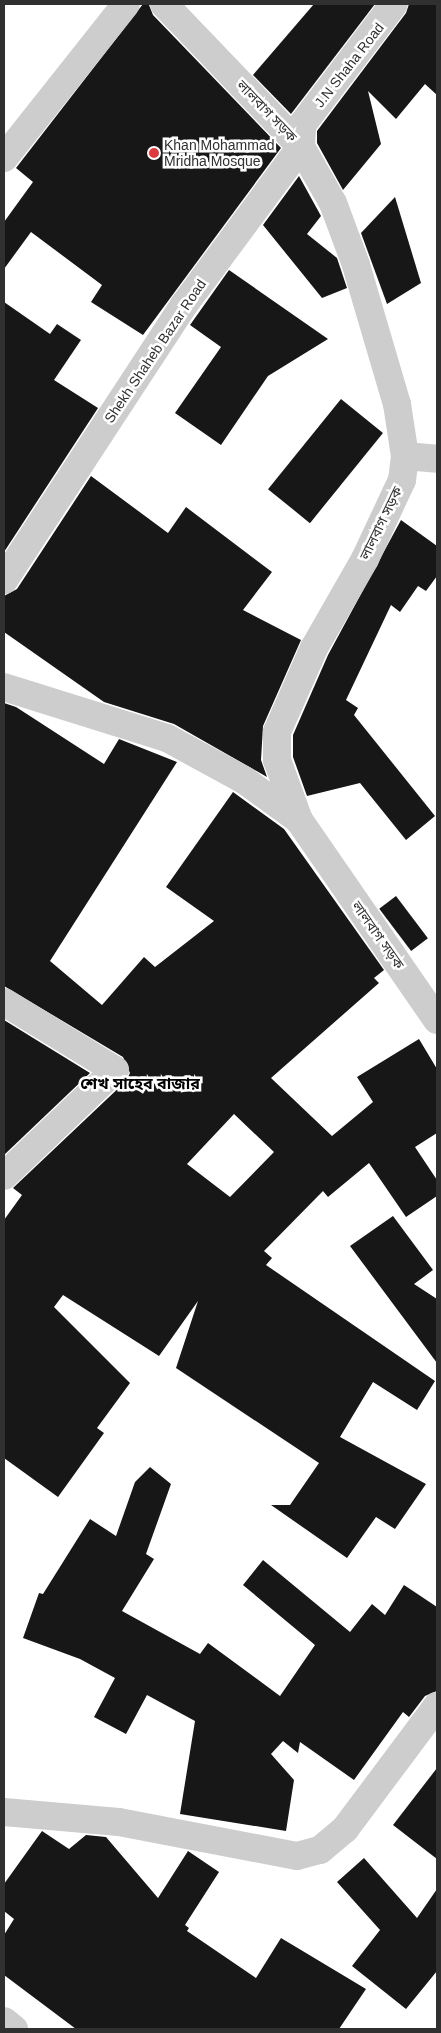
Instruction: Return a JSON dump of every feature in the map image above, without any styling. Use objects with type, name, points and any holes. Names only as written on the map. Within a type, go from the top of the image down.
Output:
[{"type":"street","points":[[4,158],[126,4]]},
{"type":"street","name":"লালবাগ সড়ক","points":[[164,4],[302,136],[333,203],[356,265],[397,404],[405,456],[402,480],[388,514],[314,648],[277,732],[277,760],[300,820],[437,1020]]},
{"type":"street","name":"J.N Shaha Road","points":[[302,136],[394,4]]},
{"type":"street","name":"Shekh Shaheb Bazar Road","points":[[4,580],[179,312],[302,136]]},
{"type":"street","points":[[405,456],[437,458]]},
{"type":"street","points":[[4,687],[167,738],[244,780],[300,820]]},
{"type":"street","points":[[4,1002],[115,1070],[4,1176]]},
{"type":"street","points":[[4,1812],[119,1822],[297,1856],[320,1850],[345,1829],[437,1706]]},
{"type":"street","points":[[4,2022],[14,2029]]},
{"type":"building","points":[[143,4],[149,5],[153,15],[281,148],[143,335],[91,302],[102,285],[31,232],[4,269],[4,222],[33,182],[16,168]]},
{"type":"building","points":[[314,4],[375,4],[291,114],[253,75]]},
{"type":"building","points":[[409,4],[437,4],[437,95],[425,84],[396,119],[368,91],[381,144],[343,190],[317,143],[317,131],[406,13]]},
{"type":"building","points":[[299,176],[321,216],[307,234],[337,258],[347,288],[322,298],[263,225]]},
{"type":"building","points":[[395,197],[421,283],[387,304],[361,233]]},
{"type":"building","points":[[229,270],[328,339],[268,376],[221,445],[175,413],[221,347],[190,325]]},
{"type":"building","points":[[4,302],[50,334],[57,324],[81,340],[54,380],[98,408],[4,552]]},
{"type":"building","points":[[341,399],[383,433],[310,523],[268,489]]},
{"type":"building","points":[[91,476],[168,533],[186,507],[272,572],[243,610],[301,640],[263,726],[261,760],[267,777],[174,724],[104,702],[4,632],[4,596],[17,589]]},
{"type":"building","points":[[401,520],[437,546],[437,576],[426,591],[418,586],[400,612],[391,605],[346,700],[358,708],[354,715],[435,816],[406,840],[360,783],[307,796],[293,757],[293,735],[328,655]]},
{"type":"building","points":[[4,703],[16,707],[104,764],[119,739],[177,762],[50,961],[102,1005],[144,957],[155,967],[214,921],[166,887],[233,792],[284,829],[384,970],[374,978],[379,983],[271,1078],[332,1136],[373,1102],[357,1077],[419,1039],[437,1069],[437,1133],[415,1147],[437,1180],[437,1196],[406,1217],[369,1163],[328,1197],[323,1191],[264,1251],[272,1258],[266,1265],[435,1381],[417,1410],[373,1382],[340,1437],[426,1484],[395,1529],[376,1517],[347,1558],[271,1505],[290,1505],[319,1463],[176,1368],[198,1301],[159,1356],[63,1295],[54,1307],[130,1383],[97,1428],[104,1433],[58,1497],[4,1458],[4,1220],[22,1195],[13,1188],[126,1081],[130,1073],[123,1057],[4,986]],"holes":[[[234,1114],[274,1152],[230,1197],[187,1164]]]},
{"type":"building","points":[[396,896],[428,938],[411,951],[379,909]]},
{"type":"building","points":[[4,1020],[90,1073],[4,1155]]},
{"type":"building","points":[[393,1216],[433,1270],[414,1284],[437,1299],[437,1363],[350,1246]]},
{"type":"building","points":[[150,1467],[171,1484],[146,1554],[154,1559],[122,1611],[200,1654],[208,1643],[280,1696],[315,1645],[243,1585],[263,1560],[350,1632],[372,1604],[385,1615],[404,1585],[437,1607],[437,1691],[425,1696],[409,1717],[403,1712],[354,1780],[300,1742],[298,1753],[283,1741],[271,1754],[294,1780],[286,1831],[180,1814],[195,1721],[147,1695],[126,1734],[94,1717],[115,1678],[80,1659],[23,1638],[39,1593],[43,1594],[90,1519],[116,1536],[135,1482]]},
{"type":"building","points":[[437,1768],[437,1859],[393,1825]]},
{"type":"building","points":[[42,1831],[69,1849],[86,1835],[106,1837],[158,1898],[188,1851],[219,1872],[185,1925],[189,1928],[187,1931],[256,1978],[281,1938],[366,1989],[339,2029],[76,2029],[4,1975],[4,1935],[14,1919],[4,1911],[4,1884]]},
{"type":"building","points":[[364,1858],[417,1918],[437,1889],[437,1971],[406,2009],[352,1966],[380,1930],[337,1882]]},
{"type":"place","name":"Khan Mohammad Mridha Mosque","points":[[154,153]]},
{"type":"district","name":"শেখ সাহেব বাজার","points":[[140,1084]]}]
